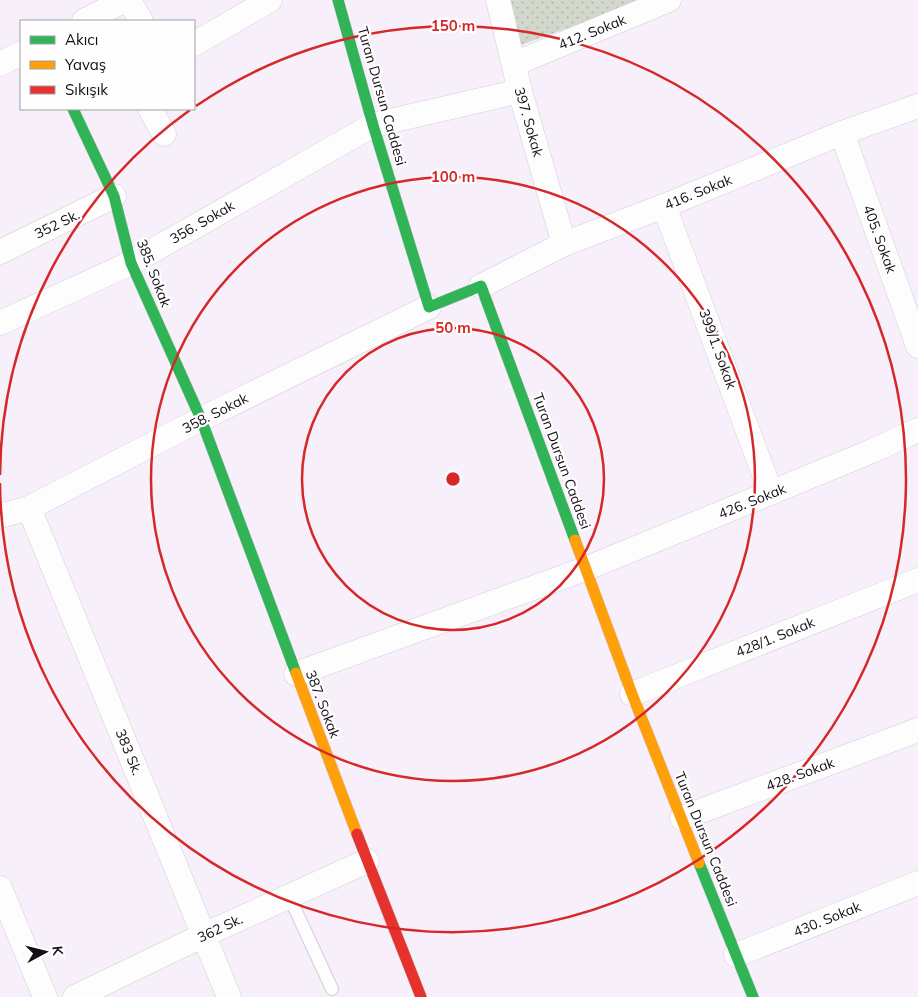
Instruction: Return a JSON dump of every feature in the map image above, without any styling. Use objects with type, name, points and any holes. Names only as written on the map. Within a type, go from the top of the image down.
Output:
[{"type":"street","points":[[86,20],[125,0]]},
{"type":"street","points":[[129,0],[140,20]]},
{"type":"street","points":[[195,43],[270,0]]},
{"type":"street","name":"Turan Dursun Caddesi","points":[[338,0],[429,307]]},
{"type":"street","name":"397. Sokak","points":[[498,0],[520,91],[564,244]]},
{"type":"street","name":"412. Sokak","points":[[514,64],[669,0]]},
{"type":"street","points":[[0,64],[20,54]]},
{"type":"street","name":"356. Sokak","points":[[0,323],[131,263],[374,125],[520,91]]},
{"type":"street","name":"416. Sokak","points":[[482,286],[564,244],[664,206],[842,133],[918,106]]},
{"type":"street","name":"385. Sokak","points":[[76,110],[114,196],[131,263],[201,419]]},
{"type":"street","points":[[151,110],[164,134]]},
{"type":"street","name":"405. Sokak","points":[[842,133],[918,346]]},
{"type":"street","name":"352 Sk.","points":[[0,252],[114,196]]},
{"type":"street","name":"399/1. Sokak","points":[[664,206],[771,493]]},
{"type":"street","points":[[429,307],[482,286]]},
{"type":"street","name":"Turan Dursun Caddesi","points":[[482,286],[632,694],[753,997]]},
{"type":"street","name":"358. Sokak","points":[[0,516],[29,508],[201,419],[429,307]]},
{"type":"street","name":"387. Sokak","points":[[201,419],[367,861],[421,997]]},
{"type":"street","name":"426. Sokak","points":[[296,674],[585,569],[771,493],[918,430]]},
{"type":"street","name":"383 Sk.","points":[[29,508],[229,997]]},
{"type":"street","name":"428/1. Sokak","points":[[632,694],[918,580]]},
{"type":"street","name":"428. Sokak","points":[[682,818],[918,730]]},
{"type":"street","name":"362 Sk.","points":[[75,997],[204,935],[367,861]]},
{"type":"street","name":"430. Sokak","points":[[736,955],[918,882]]},
{"type":"street","points":[[0,888],[45,997]]},
{"type":"lane","points":[[289,896],[332,989]]},
{"type":"shaded area","points":[[507,0],[646,0],[518,46]]},
{"type":"traffic: fast","points":[[338,0],[373,125],[429,307],[481,286],[575,540]]},
{"type":"traffic: fast","points":[[73,110],[114,196],[131,263],[201,419],[296,673]]},
{"type":"traffic: fast","points":[[699,863],[753,997]]},
{"type":"traffic: slow","points":[[575,540],[632,694],[699,863]]},
{"type":"traffic: slow","points":[[296,673],[357,834]]},
{"type":"traffic: jam","points":[[357,834],[421,997]]}]
